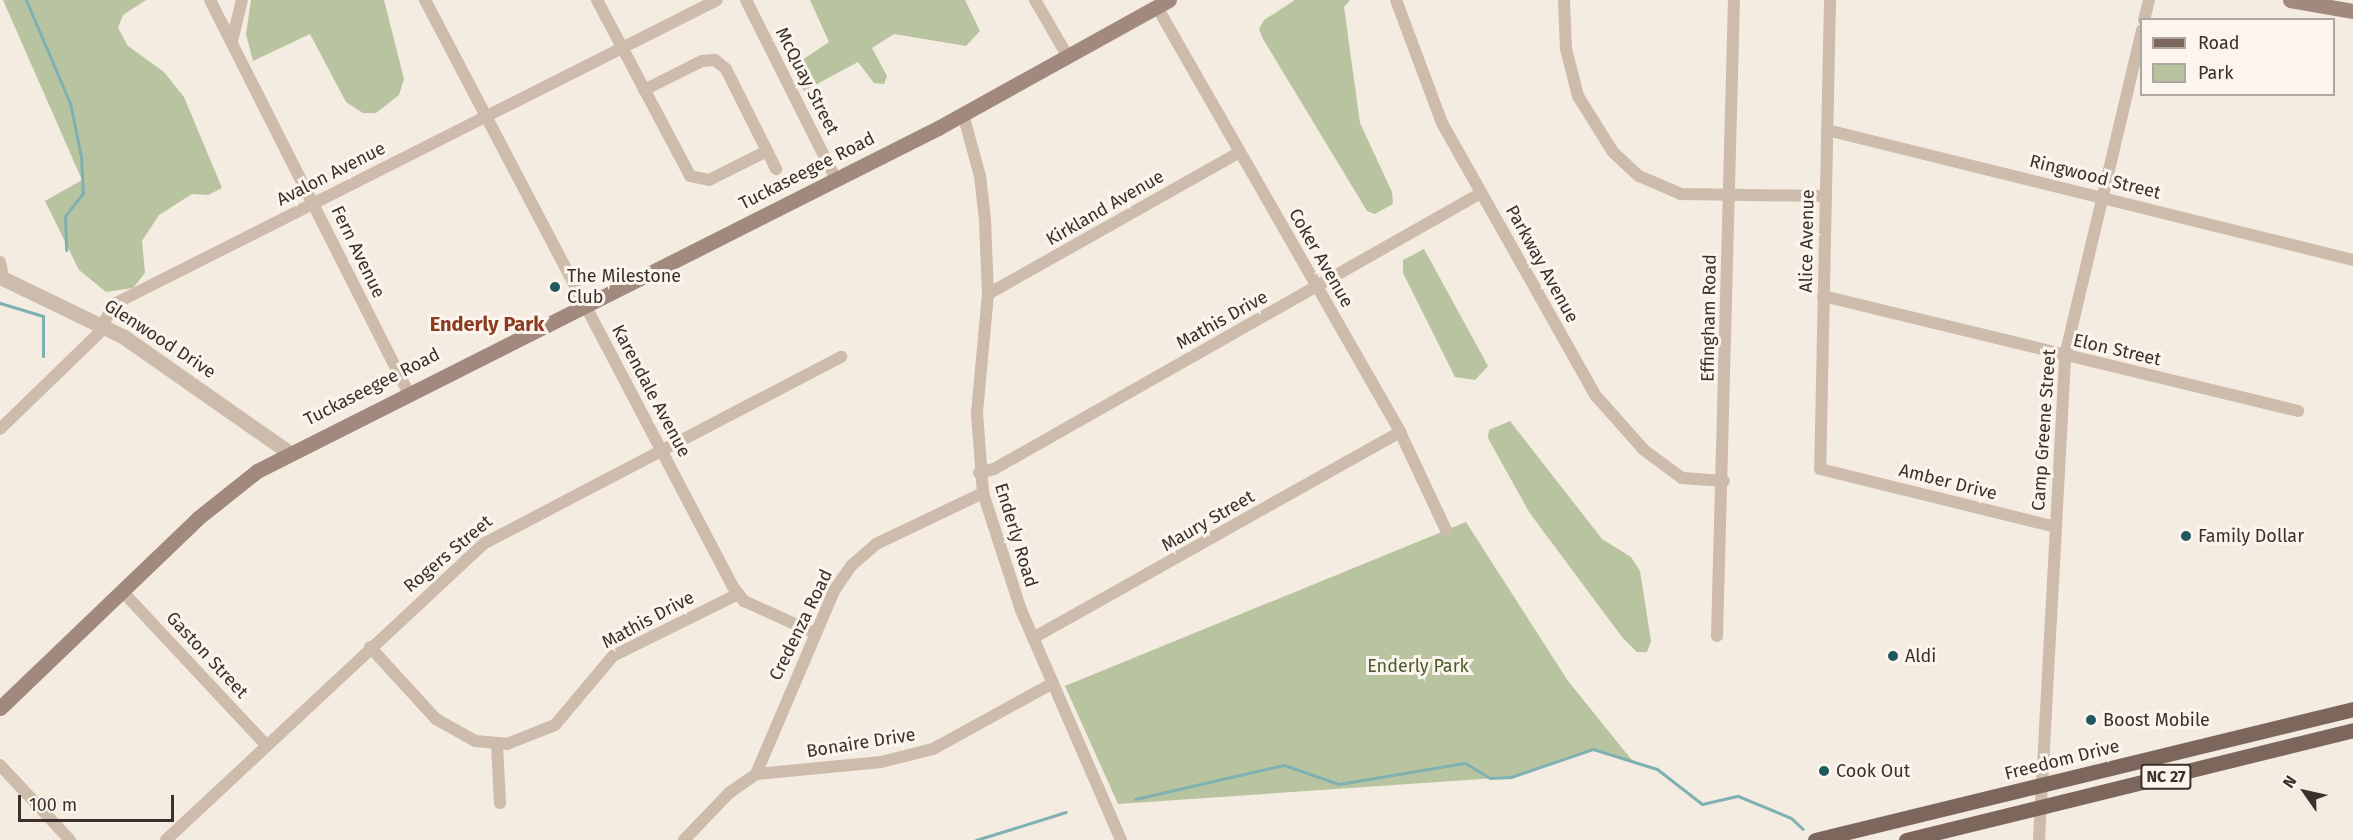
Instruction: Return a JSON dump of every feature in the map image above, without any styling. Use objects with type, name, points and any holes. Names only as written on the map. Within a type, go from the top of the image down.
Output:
[{"type":"main road","points":[[2290,0],[2353,11]]},
{"type":"main road","name":"Tuckaseegee Road","points":[[0,708],[228,493],[288,452],[963,114],[1163,3]]},
{"type":"main road","name":"Freedom Drive","points":[[1815,840],[2353,709]]},
{"type":"main road","name":"NC 27","points":[[1906,840],[2353,730]]},
{"type":"street","name":"Fern Avenue","points":[[210,0],[408,392]]},
{"type":"street","points":[[232,41],[242,0]]},
{"type":"street","name":"Karendale Avenue","points":[[425,0],[583,304],[738,594]]},
{"type":"street","points":[[597,0],[644,90],[696,180],[709,180],[767,151]]},
{"type":"street","name":"Avalon Avenue","points":[[0,429],[103,324],[114,304],[717,0]]},
{"type":"street","name":"McQuay Street","points":[[746,0],[835,178]]},
{"type":"street","points":[[1035,0],[1068,57]]},
{"type":"street","name":"Parkway Avenue","points":[[1396,0],[1431,100],[1584,377],[1625,431],[1682,478],[1724,481]]},
{"type":"street","points":[[1564,0],[1573,80],[1612,152],[1662,188],[1730,195],[1826,196]]},
{"type":"street","name":"Effingham Road","points":[[1718,636],[1724,481],[1734,0]]},
{"type":"street","name":"Alice Avenue","points":[[1830,0],[1820,469],[1833,472]]},
{"type":"street","points":[[2144,18],[2149,0]]},
{"type":"street","name":"Coker Avenue","points":[[1163,3],[1239,152],[1400,432],[1446,531]]},
{"type":"street","name":"Camp Greene Street","points":[[2039,840],[2065,356],[2140,38]]},
{"type":"street","points":[[644,90],[702,61],[715,60],[726,69],[776,169]]},
{"type":"street","name":"Enderly Road","points":[[963,114],[980,176],[988,294],[977,413],[979,473],[983,493],[1034,638],[1121,840]]},
{"type":"street","name":"Ringwood Street","points":[[1827,130],[2353,260]]},
{"type":"street","name":"Kirkland Avenue","points":[[988,294],[1239,152]]},
{"type":"street","name":"Mathis Drive","points":[[979,473],[994,469],[1481,193]]},
{"type":"street","points":[[0,262],[1,277]]},
{"type":"street","name":"Glenwood Drive","points":[[1,277],[103,324],[288,452]]},
{"type":"street","name":"Elon Street","points":[[1824,296],[2298,411]]},
{"type":"street","name":"Rogers Street","points":[[166,840],[370,647],[502,531],[841,357]]},
{"type":"street","name":"Maury Street","points":[[1034,638],[1400,432]]},
{"type":"street","name":"Amber Drive","points":[[1833,472],[2056,527]]},
{"type":"street","name":"Credenza Road","points":[[756,774],[835,589],[863,554],[983,493]]},
{"type":"street","name":"Gaston Street","points":[[122,591],[265,744]]},
{"type":"street","points":[[738,594],[815,633]]},
{"type":"street","name":"Mathis Drive","points":[[370,647],[436,719],[459,735],[497,744],[522,741],[555,725],[613,656],[738,594]]},
{"type":"street","name":"Bonaire Drive","points":[[684,840],[729,793],[756,774],[881,762],[933,749],[1053,683]]},
{"type":"street","points":[[497,744],[500,803]]},
{"type":"street","points":[[0,765],[70,840]]},
{"type":"green space","points":[[3,0],[146,0],[123,15],[118,28],[128,46],[164,72],[184,97],[222,188],[208,195],[192,194],[159,215],[142,241],[145,273],[133,288],[106,292],[79,270],[45,201],[82,180]]},
{"type":"green space","points":[[251,0],[384,0],[404,79],[399,95],[376,113],[363,113],[346,102],[310,34],[253,61],[246,34]]},
{"type":"green space","points":[[810,0],[965,0],[980,31],[966,46],[894,34],[872,48],[887,76],[884,84],[874,83],[858,62],[804,91],[792,67],[829,42]]},
{"type":"green space","points":[[1295,0],[1350,0],[1344,7],[1360,123],[1392,192],[1393,204],[1375,214],[1367,211],[1259,29],[1264,20]]},
{"type":"green space","points":[[1424,249],[1488,366],[1475,380],[1455,377],[1403,273],[1403,260]]},
{"type":"green space","points":[[1510,421],[1602,539],[1631,557],[1640,571],[1651,641],[1647,652],[1637,652],[1622,637],[1529,512],[1488,438],[1489,430]]},
{"type":"green space","name":"Enderly Park","points":[[1466,522],[1568,681],[1635,764],[1593,749],[1511,777],[1118,804],[1065,686]]},
{"type":"waterway","points":[[26,0],[70,103],[81,156],[83,193],[65,216],[66,250]]},
{"type":"waterway","points":[[0,303],[43,316],[43,356]]},
{"type":"waterway","points":[[1135,799],[1284,765],[1339,784],[1465,763],[1490,778],[1511,777],[1593,749],[1657,769],[1702,804],[1738,796],[1791,818],[1803,829]]},
{"type":"waterway","points":[[976,840],[1066,812]]},
{"type":"place","name":"The Milestone Club","points":[[555,287]]},
{"type":"place","name":"Family Dollar","points":[[2186,536]]},
{"type":"place","name":"Aldi","points":[[1893,656]]},
{"type":"place","name":"Boost Mobile","points":[[2091,720]]},
{"type":"place","name":"Cook Out","points":[[1824,771]]},
{"type":"district","name":"Enderly Park","points":[[487,324]]}]
